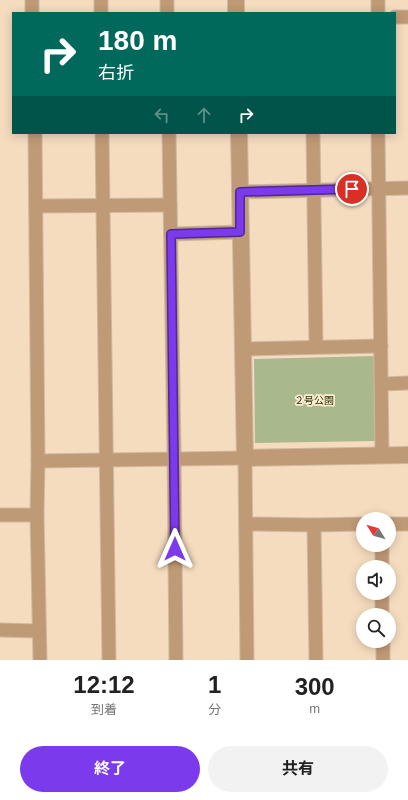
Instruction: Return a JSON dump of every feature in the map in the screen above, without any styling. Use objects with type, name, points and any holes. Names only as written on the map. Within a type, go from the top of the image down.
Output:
[{"type":"street","points":[[32,0],[32,12]]},
{"type":"street","points":[[101,0],[101,12]]},
{"type":"street","points":[[167,0],[167,12]]},
{"type":"street","points":[[236,0],[236,12]]},
{"type":"street","points":[[378,0],[378,12]]},
{"type":"street","points":[[396,17],[408,17]]},
{"type":"street","points":[[35,134],[38,461],[37,515],[40,660]]},
{"type":"street","points":[[102,134],[109,660]]},
{"type":"street","points":[[169,134],[176,660]]},
{"type":"street","points":[[239,134],[247,660]]},
{"type":"street","points":[[313,134],[316,347]]},
{"type":"street","points":[[378,134],[382,455]]},
{"type":"street","points":[[240,192],[408,188]]},
{"type":"street","points":[[36,206],[170,205]]},
{"type":"street","points":[[171,234],[240,232]]},
{"type":"street","points":[[243,349],[381,346]]},
{"type":"street","points":[[382,384],[408,383]]},
{"type":"street","points":[[38,461],[408,455]]},
{"type":"street","points":[[0,515],[37,515]]},
{"type":"street","points":[[246,524],[356,524]]},
{"type":"street","points":[[396,524],[408,524]]},
{"type":"street","points":[[314,525],[316,660]]},
{"type":"street","points":[[0,630],[39,631]]},
{"type":"street","points":[[383,648],[383,660]]},
{"type":"green space","name":"２号公園","points":[[374,356],[375,441],[255,443],[254,359]]},
{"type":"route","points":[[175,549],[171,234],[240,232],[240,192],[352,189]]}]
